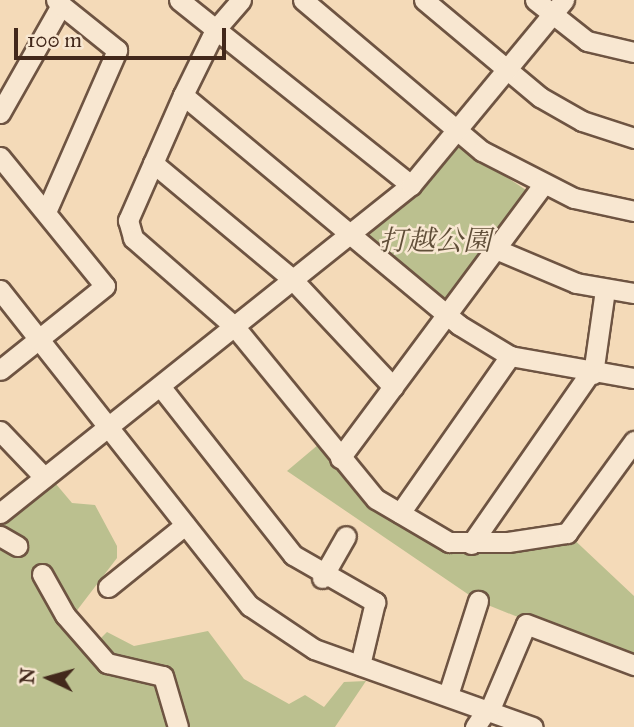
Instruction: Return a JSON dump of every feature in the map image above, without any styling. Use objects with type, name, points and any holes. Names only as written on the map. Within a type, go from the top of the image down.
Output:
[{"type":"street","points":[[179,0],[411,185]]},
{"type":"street","points":[[241,0],[215,30],[183,95],[153,163],[129,230],[234,327],[376,499],[449,542],[471,544],[567,533],[634,441]]},
{"type":"street","points":[[303,0],[459,128],[482,151],[543,185],[634,211]]},
{"type":"street","points":[[424,0],[507,68],[582,121],[634,138]]},
{"type":"street","points":[[535,0],[559,7],[587,41],[634,52]]},
{"type":"street","points":[[0,113],[58,2],[117,50],[46,212]]},
{"type":"street","points":[[0,513],[411,185],[559,7]]},
{"type":"street","points":[[183,95],[447,317],[510,355],[591,374],[634,378]]},
{"type":"street","points":[[0,157],[105,286],[0,370]]},
{"type":"street","points":[[153,163],[292,279],[394,387]]},
{"type":"street","points":[[340,458],[498,250],[543,185]]},
{"type":"street","points":[[498,250],[536,271],[605,290],[634,293]]},
{"type":"street","points":[[0,290],[250,606],[314,649],[489,708],[533,727]]},
{"type":"street","points":[[471,544],[591,374],[605,290]]},
{"type":"street","points":[[400,513],[510,355]]},
{"type":"street","points":[[160,386],[293,555],[322,578],[375,602],[360,665]]},
{"type":"street","points":[[0,431],[44,477]]},
{"type":"street","points":[[108,587],[185,526]]},
{"type":"street","points":[[0,536],[18,545]]},
{"type":"street","points":[[322,578],[346,536]]},
{"type":"street","points":[[42,574],[65,615],[107,663],[163,676],[178,727]]},
{"type":"street","points":[[449,695],[478,601]]},
{"type":"street","points":[[475,727],[489,708],[526,624],[634,665]]},
{"type":"green space","name":"打越公園","points":[[460,146],[526,190],[526,199],[448,306],[358,241]]},
{"type":"green space","points":[[325,439],[376,499],[471,544],[567,533],[634,596],[634,664],[478,601],[287,471]]},
{"type":"green space","points":[[56,484],[72,503],[95,505],[117,546],[117,558],[75,613],[45,596],[86,653],[107,632],[134,646],[208,631],[244,679],[289,704],[305,695],[324,707],[344,682],[366,681],[335,727],[0,727],[0,528]]}]
